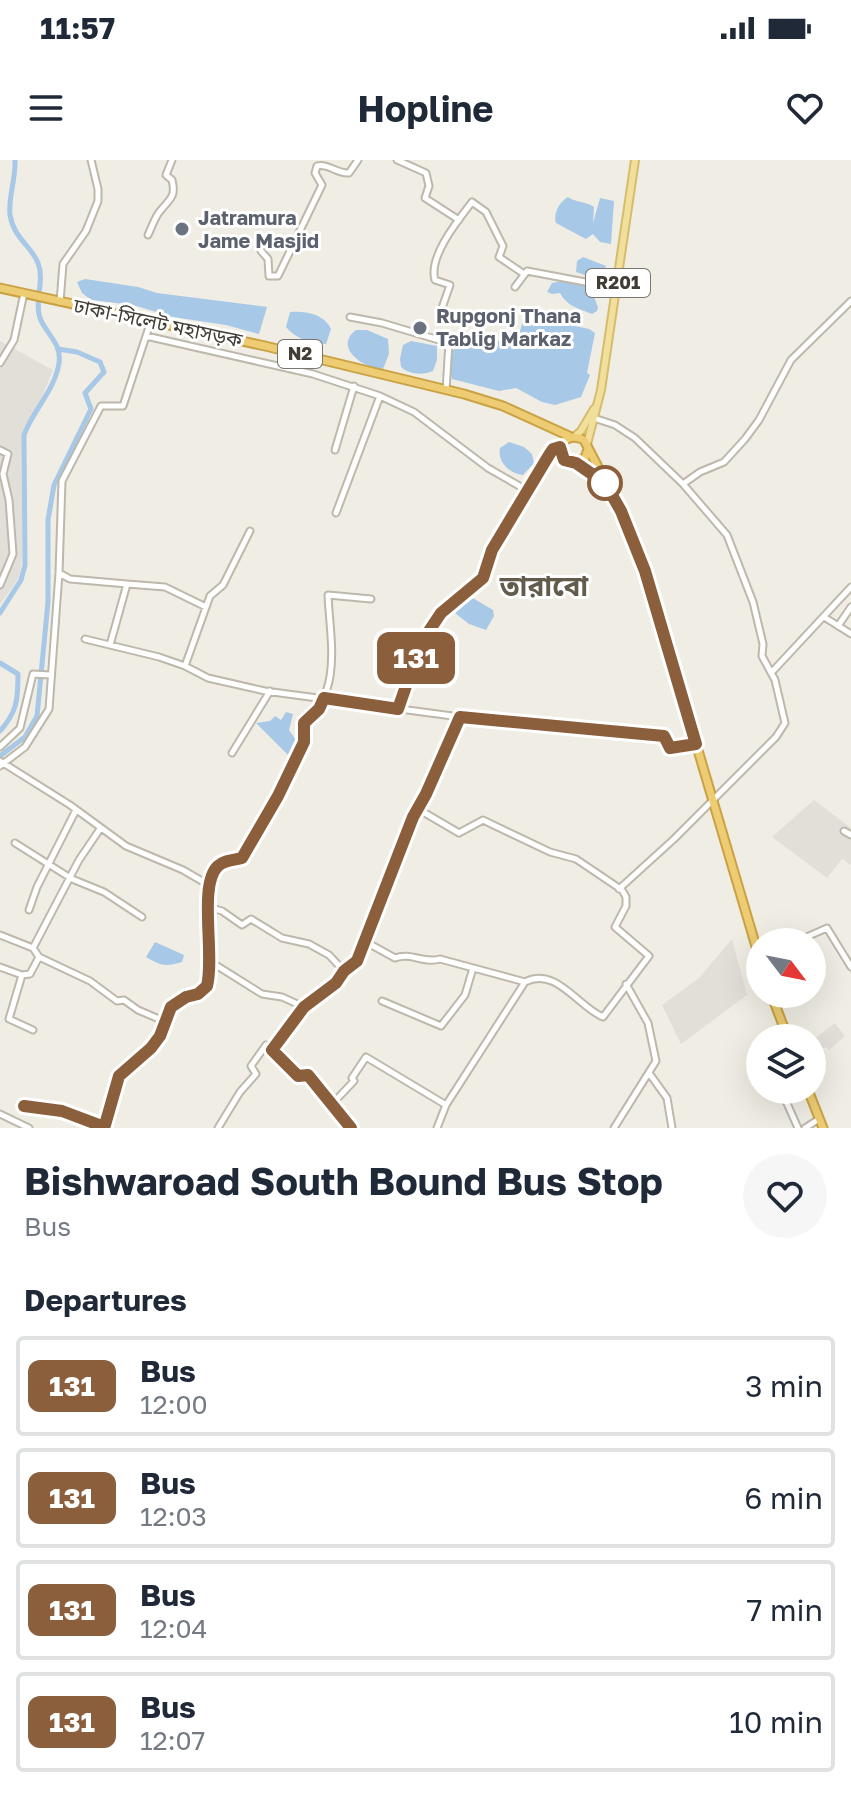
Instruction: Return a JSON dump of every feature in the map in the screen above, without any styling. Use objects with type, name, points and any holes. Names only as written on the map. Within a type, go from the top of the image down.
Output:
[{"type":"highway","name":"ঢাকা-সিলেট মহাসড়ক","points":[[0,288],[446,390],[503,406],[545,427],[573,436]]},
{"type":"highway","name":"ঢাকা-সিলেট মহাসড়ক","points":[[545,427],[560,447]]},
{"type":"highway","points":[[560,447],[564,440],[573,436]]},
{"type":"highway","name":"N2","points":[[573,436],[587,447],[621,511],[640,557],[751,928]]},
{"type":"highway","name":"N2","points":[[560,447],[564,460],[576,463],[605,483]]},
{"type":"highway","points":[[576,463],[585,458],[587,447]]},
{"type":"highway","points":[[813,1104],[823,1128]]},
{"type":"main road","name":"R201","points":[[592,417],[618,289],[635,160]]},
{"type":"main road","points":[[573,436],[592,417]]},
{"type":"main road","points":[[587,447],[592,417]]},
{"type":"street","points":[[60,302],[63,264],[86,231],[98,201],[91,160]]},
{"type":"street","points":[[148,235],[161,209],[172,200],[174,187],[166,175],[172,160]]},
{"type":"street","points":[[261,251],[268,259],[269,276],[278,276],[322,185],[315,173],[317,166],[322,165],[341,174],[349,173],[358,160]]},
{"type":"street","points":[[397,160],[426,173],[429,186],[425,198],[459,220]]},
{"type":"street","points":[[442,308],[450,285],[435,280],[433,274],[442,245],[472,202],[486,212],[503,246],[499,257],[524,274]]},
{"type":"street","points":[[515,287],[527,271],[618,289]]},
{"type":"street","points":[[0,363],[14,340],[26,294]]},
{"type":"street","points":[[683,484],[700,472],[724,462],[759,420],[791,360],[851,301]]},
{"type":"street","points":[[350,317],[449,343],[446,390]]},
{"type":"street","points":[[151,321],[123,406],[101,406],[62,481],[49,709],[25,747],[1,764],[76,810],[126,846],[183,870],[207,884]]},
{"type":"street","points":[[146,336],[354,386],[380,396],[414,412],[488,468],[528,491]]},
{"type":"street","points":[[335,450],[354,386]]},
{"type":"street","points":[[336,513],[380,396]]},
{"type":"street","points":[[592,417],[615,425],[635,438],[683,484],[727,535],[753,602],[763,644],[762,656],[771,673],[785,723],[674,839],[618,889]]},
{"type":"street","points":[[398,709],[421,643],[441,613],[483,578],[492,550],[549,455],[553,449],[560,447]]},
{"type":"street","points":[[0,450],[8,454],[3,474],[9,500],[13,554],[0,585]]},
{"type":"street","points":[[185,666],[210,596],[223,585],[250,531]]},
{"type":"street","points":[[59,573],[70,579],[165,587],[206,607]]},
{"type":"street","points":[[110,645],[127,584]]},
{"type":"street","points":[[771,673],[851,587]]},
{"type":"street","points":[[24,1106],[62,1111],[100,1127],[105,1125],[119,1076],[151,1048],[171,1007],[207,986],[211,961],[207,884],[216,867],[225,861],[242,858],[278,796],[304,742],[304,723],[319,709],[324,698],[332,670],[328,595],[371,599]]},
{"type":"street","points":[[838,626],[851,607]]},
{"type":"street","points":[[824,617],[851,634]]},
{"type":"street","points":[[85,639],[185,666],[208,678],[270,691],[460,717],[664,736],[670,748],[696,744]]},
{"type":"street","points":[[0,747],[20,728],[33,674],[50,675]]},
{"type":"street","points":[[232,753],[270,691]]},
{"type":"street","points":[[272,1050],[304,1007],[336,983],[344,971],[357,961],[418,809],[460,717]]},
{"type":"street","points":[[366,942],[395,958],[406,954],[432,962],[440,959],[525,982],[540,978],[565,987],[603,1017],[649,956],[615,927],[626,906],[626,897],[622,890],[601,874],[576,859],[550,852],[483,820],[459,833],[418,809]]},
{"type":"street","points":[[29,910],[37,887],[76,810]]},
{"type":"street","points":[[33,948],[72,879],[79,860],[100,829]]},
{"type":"street","points":[[844,831],[851,835]]},
{"type":"street","points":[[15,843],[72,879],[104,892],[142,917]]},
{"type":"street","points":[[208,907],[222,911],[242,925],[251,919],[282,938],[309,944],[329,955],[344,971]]},
{"type":"street","points":[[826,928],[851,967]]},
{"type":"street","points":[[0,935],[33,948],[39,957],[90,981],[117,1001],[124,1000],[166,1022]]},
{"type":"street","points":[[0,967],[22,975],[30,974],[39,957]]},
{"type":"street","points":[[211,961],[262,994],[282,997],[304,1007]]},
{"type":"street","points":[[382,1001],[441,1026],[465,995],[473,968]]},
{"type":"street","points":[[22,975],[9,1019],[33,1030]]},
{"type":"street","points":[[437,1128],[446,1105],[525,982]]},
{"type":"street","points":[[614,1128],[656,1061],[648,1023],[626,984]]},
{"type":"street","points":[[218,1128],[240,1092],[256,1074],[251,1066],[266,1045],[298,1076],[308,1075],[351,1128]]},
{"type":"street","points":[[333,1103],[354,1081],[352,1078],[366,1057],[446,1105]]},
{"type":"street","points":[[649,1073],[667,1098],[672,1128]]},
{"type":"street","points":[[787,1104],[798,1128]]},
{"type":"street","points":[[0,1114],[29,1128]]},
{"type":"street","points":[[805,1128],[819,1119]]},
{"type":"shaded area","points":[[0,341],[53,370],[22,433],[22,560],[19,577],[0,605]]},
{"type":"shaded area","points":[[814,800],[851,828],[851,865],[842,859],[827,878],[772,837]]},
{"type":"shaded area","points":[[732,939],[746,996],[681,1044],[662,1005],[699,978]]},
{"type":"shaded area","points":[[835,1023],[845,1036],[829,1050],[826,1047],[826,1030]]},
{"type":"water","points":[[568,197],[594,207],[593,223],[600,198],[614,201],[611,244],[600,242],[593,234],[586,239],[556,223],[558,208]]},
{"type":"water","points":[[583,257],[606,266],[600,280],[576,272],[577,261]]},
{"type":"water","points":[[85,279],[157,293],[267,307],[259,334],[226,325],[173,317],[133,305],[91,300],[82,293],[77,282]]},
{"type":"water","points":[[567,280],[590,287],[597,311],[592,314],[570,304],[560,293],[547,292],[552,283]]},
{"type":"water","points":[[290,312],[308,313],[324,320],[331,329],[326,344],[304,340],[290,331],[286,327]]},
{"type":"water","points":[[524,317],[595,333],[587,373],[590,375],[581,397],[555,405],[542,402],[516,388],[499,391],[452,379],[451,356],[462,336],[507,342],[518,338]]},
{"type":"water","points":[[356,330],[367,330],[388,339],[389,354],[383,369],[367,365],[353,356],[348,343]]},
{"type":"water","points":[[411,341],[437,346],[433,371],[417,374],[401,367],[403,345]]},
{"type":"water","points":[[509,442],[524,447],[532,454],[534,463],[523,475],[509,470],[500,458],[500,448]]},
{"type":"water","points":[[471,597],[493,610],[494,616],[486,630],[469,624],[455,613],[458,602]]},
{"type":"water","points":[[286,712],[293,714],[289,730],[298,743],[290,757],[256,723],[270,721],[275,716],[281,720]]},
{"type":"water","points":[[155,942],[184,955],[182,962],[163,965],[146,957]]},
{"type":"waterway","points":[[0,613],[21,580],[25,565],[24,435],[53,382],[59,363],[56,344],[38,311],[38,263],[15,230],[10,215],[15,160]]},
{"type":"waterway","points":[[0,756],[25,737],[37,716],[48,602],[48,520],[54,485],[91,409],[85,393],[104,372],[100,362],[77,352],[58,349]]},
{"type":"waterway","points":[[0,663],[18,674],[15,705],[0,731]]},
{"type":"bus line","name":"131","points":[[24,1106],[62,1111],[105,1125],[119,1076],[151,1048],[160,1036],[171,1007],[207,986],[211,961],[207,884],[216,867],[225,861],[242,858],[258,832],[304,742],[304,723],[319,709],[324,698],[398,709],[421,643],[441,613],[483,578],[492,550],[549,455],[553,449],[560,447],[564,460],[576,463],[605,483],[621,511],[645,571],[696,744],[670,748],[664,736],[460,717],[413,817],[357,961],[344,971],[336,983],[304,1007],[272,1050],[298,1076],[308,1075],[351,1128]]},
{"type":"place","name":"Jatramura Jame Masjid","points":[[182,229]]},
{"type":"place","name":"Rupgonj Thana Tablig Markaz","points":[[420,328]]},
{"type":"district","name":"তারাবো","points":[[544,586]]}]
